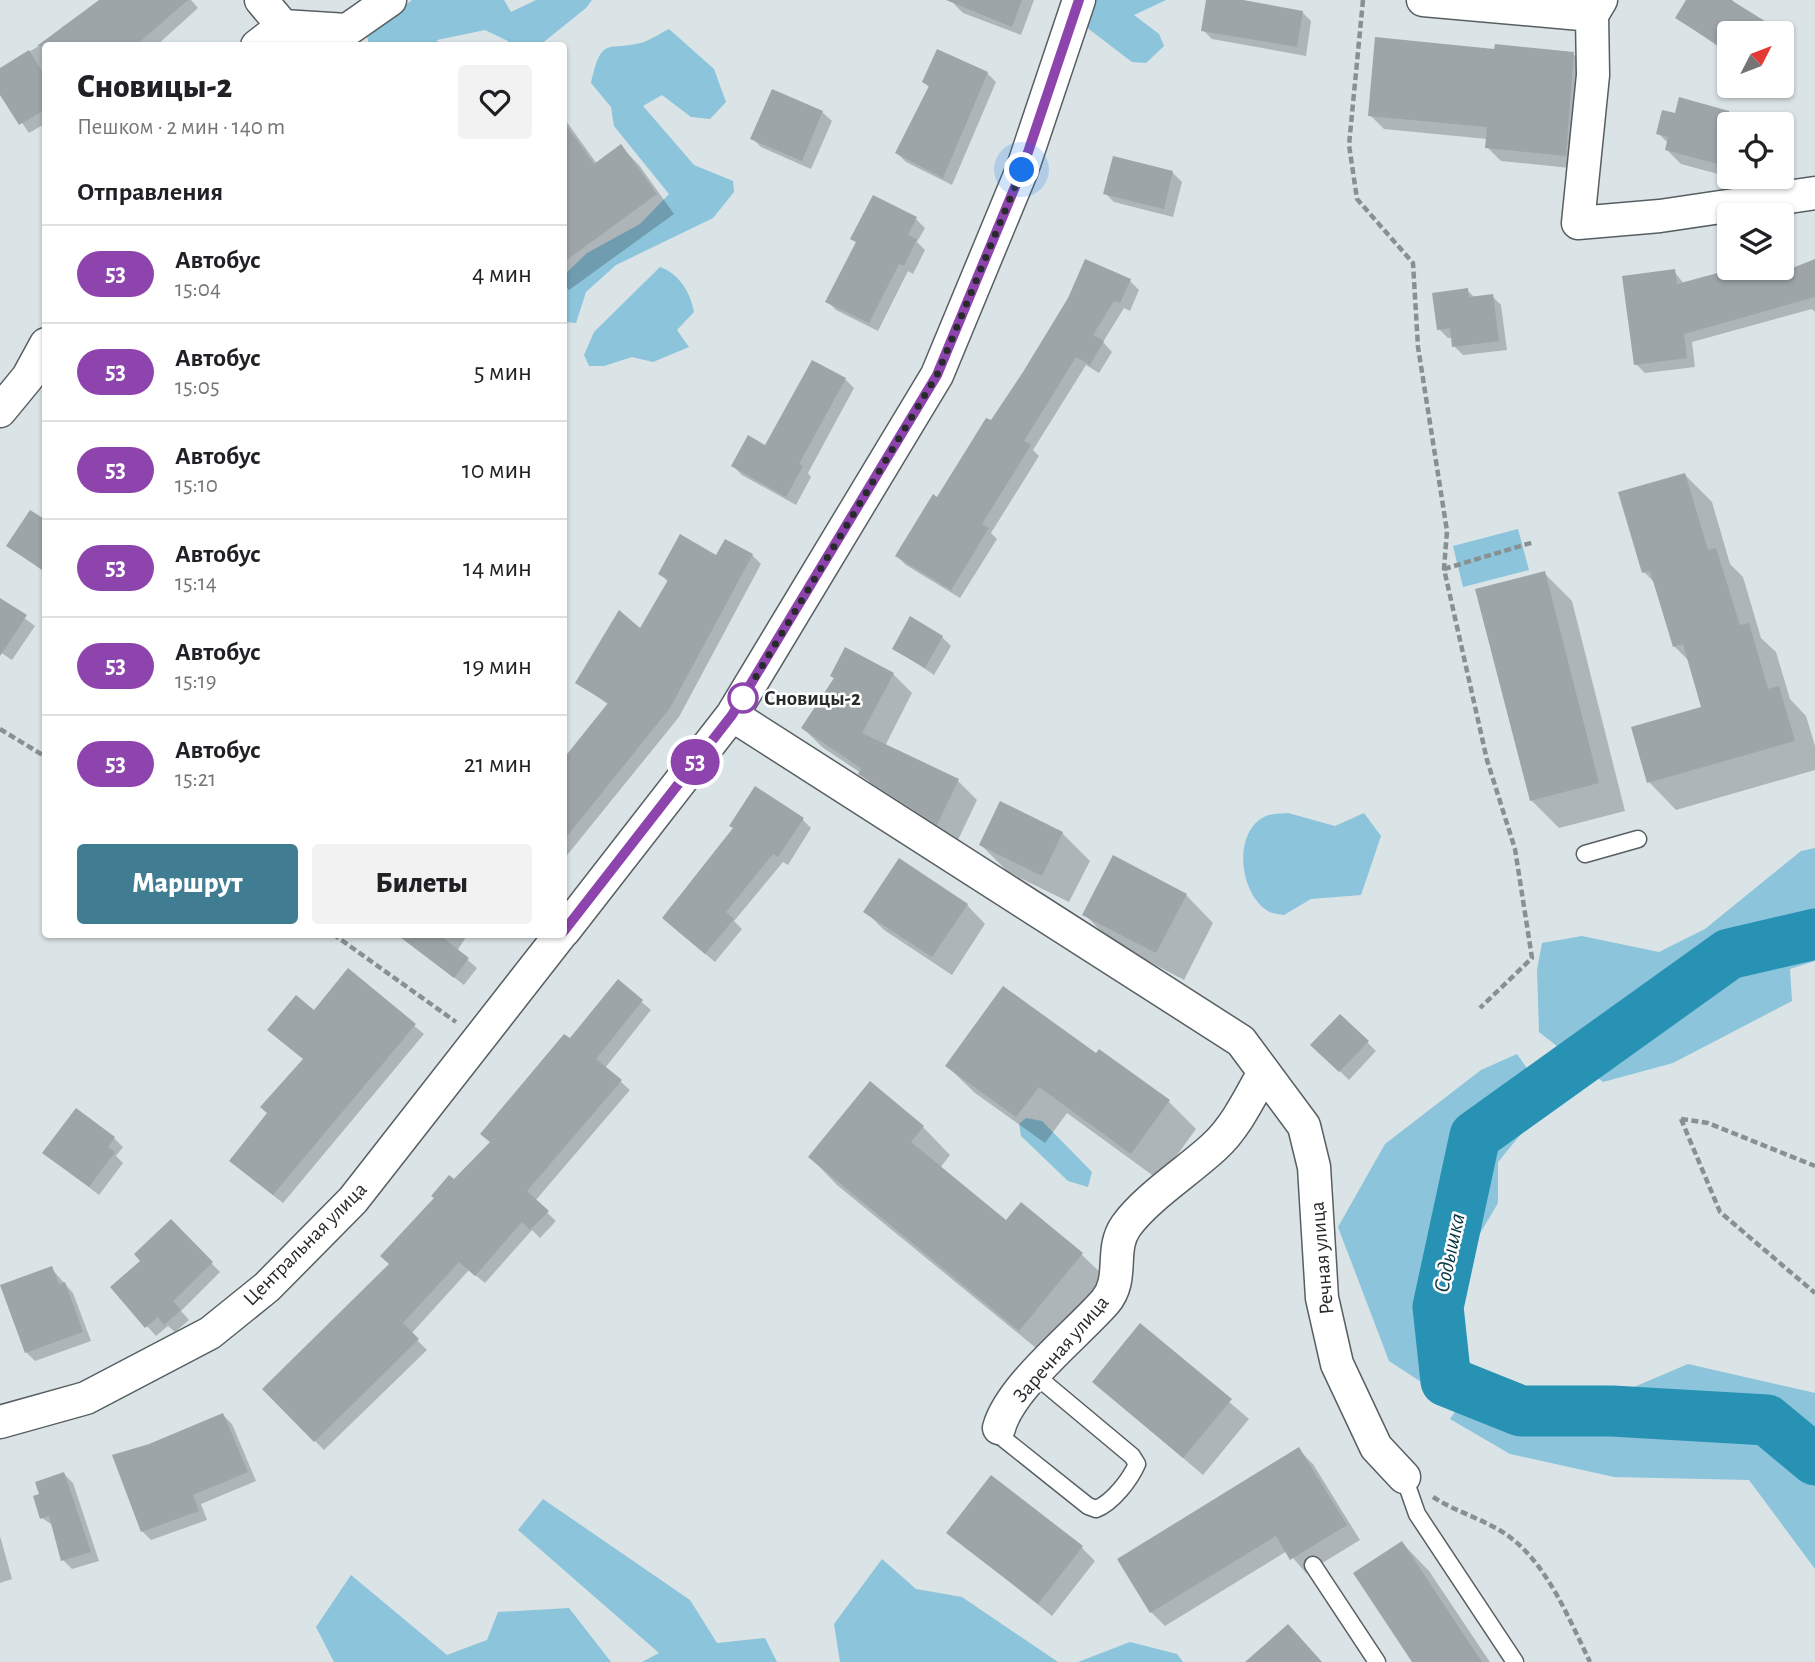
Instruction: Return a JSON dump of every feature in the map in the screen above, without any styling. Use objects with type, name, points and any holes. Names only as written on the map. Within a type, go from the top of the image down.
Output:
[{"type":"street","points":[[261,0],[283,26]]},
{"type":"street","points":[[262,42],[283,26],[347,30],[390,0]]},
{"type":"street","name":"Центральная улица","points":[[567,927],[732,715],[937,375],[1022,170],[1079,0]]},
{"type":"street","points":[[1423,0],[1597,8],[1578,223],[1660,216],[1815,193]]},
{"type":"street","points":[[0,411],[27,377],[42,351]]},
{"type":"street","name":"Речная улица","points":[[732,715],[1241,1041],[1304,1126],[1314,1167],[1321,1298],[1337,1364],[1376,1447],[1404,1477]]},
{"type":"street","name":"Центральная улица","points":[[0,1422],[86,1398],[210,1333],[267,1287],[354,1200],[558,938]]},
{"type":"street","name":"Заречная улица","points":[[999,1428],[1002,1418],[1035,1375],[1108,1299],[1118,1276],[1117,1250],[1125,1228],[1217,1145],[1241,1113],[1264,1072]]},
{"type":"lane","points":[[1585,854],[1638,839]]},
{"type":"lane","points":[[999,1428],[1004,1439],[1088,1506],[1096,1509],[1104,1506],[1133,1473],[1137,1464],[1132,1456],[1035,1375]]},
{"type":"lane","points":[[1404,1477],[1417,1514],[1515,1662]]},
{"type":"lane","points":[[1312,1565],[1377,1662]]},
{"type":"path","points":[[1363,0],[1349,145],[1357,198],[1413,263],[1418,347],[1447,531],[1444,569],[1486,760],[1515,849],[1532,958],[1480,1008]]},
{"type":"path","points":[[1444,569],[1534,542]]},
{"type":"path","points":[[0,729],[42,755]]},
{"type":"path","points":[[339,938],[480,1038]]},
{"type":"path","points":[[1815,1166],[1708,1124],[1681,1119],[1720,1212],[1815,1293]]},
{"type":"path","points":[[1404,1477],[1439,1501],[1507,1535],[1530,1556],[1556,1595],[1590,1662]]},
{"type":"shaded area","points":[[412,0],[504,0],[511,12],[536,0],[592,0],[544,42],[508,42],[485,30],[437,40],[438,42],[368,42],[367,36]]},
{"type":"shaded area","points":[[1089,0],[1166,0],[1134,15],[1159,34],[1164,46],[1146,63],[1132,62],[1077,20]]},
{"type":"shaded area","points":[[669,29],[714,69],[726,102],[710,119],[691,117],[662,95],[643,106],[694,165],[733,181],[734,192],[713,218],[616,265],[586,292],[576,323],[567,322],[567,272],[587,253],[640,224],[669,194],[614,126],[611,107],[591,83],[603,51],[644,42]]},
{"type":"shaded area","points":[[660,267],[683,284],[690,297],[694,312],[677,330],[689,347],[653,362],[632,357],[604,366],[589,366],[584,355],[594,332]]},
{"type":"shaded area","points":[[1518,529],[1529,570],[1463,587],[1453,546]]},
{"type":"shaded area","points":[[1288,813],[1335,826],[1364,813],[1381,836],[1361,895],[1311,899],[1284,915],[1270,912],[1258,903],[1251,891],[1243,863],[1248,835],[1255,824],[1266,816]]},
{"type":"shaded area","points":[[1815,848],[1815,961],[1790,969],[1792,1001],[1673,1063],[1603,1082],[1539,1032],[1537,970],[1542,943],[1582,936],[1659,952],[1705,929],[1801,851]]},
{"type":"shaded area","points":[[1517,1054],[1549,1100],[1498,1162],[1498,1203],[1469,1252],[1435,1391],[1389,1361],[1338,1227],[1385,1144],[1481,1070]]},
{"type":"shaded area","points":[[1026,1118],[1042,1121],[1092,1172],[1088,1187],[1068,1181],[1021,1136],[1019,1124]]},
{"type":"shaded area","points":[[1688,1364],[1815,1393],[1815,1569],[1749,1480],[1614,1477],[1510,1454],[1450,1419],[1463,1400],[1526,1433]]},
{"type":"shaded area","points":[[543,1499],[690,1600],[717,1643],[765,1638],[777,1662],[642,1662],[659,1653],[518,1530]]},
{"type":"shaded area","points":[[882,1559],[916,1589],[962,1597],[1058,1662],[840,1662],[834,1624]]},
{"type":"shaded area","points":[[351,1575],[447,1655],[487,1640],[498,1612],[569,1608],[611,1662],[334,1662],[316,1627]]},
{"type":"shaded area","points":[[1130,1642],[1177,1654],[1183,1662],[1078,1662]]},
{"type":"building","points":[[99,0],[188,0],[140,42],[42,42]]},
{"type":"building","points":[[946,0],[1022,0],[1012,27]]},
{"type":"building","points":[[1206,0],[1243,0],[1303,11],[1297,47],[1201,31]]},
{"type":"building","points":[[1686,0],[1731,0],[1765,21],[1717,21],[1717,44],[1675,18]]},
{"type":"building","points":[[1375,37],[1494,49],[1495,44],[1574,52],[1566,156],[1485,148],[1487,127],[1368,116]]},
{"type":"building","points":[[937,49],[988,72],[943,178],[895,153],[929,86],[922,82]]},
{"type":"building","points":[[29,50],[42,71],[42,111],[19,125],[0,95],[0,68]]},
{"type":"building","points":[[772,89],[823,111],[802,161],[750,139]]},
{"type":"building","points":[[1679,97],[1729,111],[1717,112],[1717,164],[1665,150],[1668,137],[1656,134],[1662,110],[1675,113]]},
{"type":"building","points":[[567,126],[594,164],[621,144],[657,194],[567,260]]},
{"type":"building","points":[[1113,156],[1173,171],[1164,209],[1103,194]]},
{"type":"building","points":[[873,195],[917,217],[908,235],[917,239],[904,266],[899,264],[869,323],[825,302],[856,242],[850,239]]},
{"type":"building","points":[[1085,259],[1131,279],[1120,303],[1114,301],[1093,335],[1104,341],[1090,365],[1076,357],[1024,441],[1031,445],[982,524],[989,528],[951,590],[895,556],[933,494],[937,497],[986,418],[991,420],[1023,372],[1068,298]]},
{"type":"building","points":[[1815,259],[1815,297],[1684,334],[1687,358],[1634,365],[1622,276],[1675,269],[1677,284],[1717,273],[1717,280],[1794,280],[1794,267]]},
{"type":"building","points":[[1468,288],[1469,297],[1493,294],[1499,341],[1452,347],[1450,328],[1437,330],[1432,293]]},
{"type":"building","points":[[812,360],[846,378],[799,464],[803,466],[786,497],[731,466],[748,435],[765,445]]},
{"type":"building","points":[[1685,473],[1708,550],[1716,548],[1740,625],[1749,623],[1768,689],[1779,686],[1795,741],[1647,783],[1631,727],[1701,707],[1683,644],[1673,647],[1650,571],[1642,573],[1618,492]]},
{"type":"building","points":[[30,510],[42,518],[42,569],[6,546]]},
{"type":"building","points":[[680,534],[716,555],[725,539],[753,554],[670,708],[567,836],[567,754],[608,703],[575,683],[619,610],[640,628],[668,580],[658,574]]},
{"type":"building","points":[[1545,571],[1599,783],[1530,801],[1475,589]]},
{"type":"building","points":[[0,598],[27,615],[0,656]]},
{"type":"building","points":[[910,616],[943,636],[925,668],[892,649]]},
{"type":"building","points":[[845,647],[894,673],[862,733],[959,779],[937,825],[858,774],[861,768],[801,728],[834,678],[830,676]]},
{"type":"building","points":[[755,786],[804,818],[778,857],[773,854],[726,912],[734,919],[705,954],[662,918],[733,828],[729,826]]},
{"type":"building","points":[[1000,801],[1063,832],[1042,876],[979,845]]},
{"type":"building","points":[[1113,855],[1187,894],[1156,953],[1082,915]]},
{"type":"building","points":[[899,858],[968,904],[932,957],[863,912]]},
{"type":"building","points":[[401,938],[443,938],[469,958],[454,978]]},
{"type":"building","points":[[348,968],[416,1024],[273,1195],[229,1161],[267,1113],[260,1107],[303,1059],[267,1030],[296,995],[314,1010]]},
{"type":"building","points":[[618,979],[643,1000],[596,1059],[622,1080],[527,1191],[549,1211],[530,1230],[522,1222],[475,1276],[459,1262],[403,1323],[419,1339],[314,1442],[262,1389],[389,1264],[380,1256],[434,1198],[431,1196],[449,1175],[454,1179],[490,1142],[480,1134],[564,1034],[570,1038]]},
{"type":"building","points":[[1003,986],[1096,1053],[1099,1049],[1170,1100],[1131,1154],[1039,1087],[1016,1117],[945,1066]]},
{"type":"building","points":[[1340,1014],[1369,1041],[1339,1072],[1310,1045]]},
{"type":"building","points":[[870,1081],[924,1126],[911,1142],[1006,1220],[1021,1202],[1083,1253],[1019,1331],[808,1157]]},
{"type":"building","points":[[76,1108],[115,1137],[108,1147],[115,1152],[89,1187],[42,1153]]},
{"type":"building","points":[[171,1219],[213,1262],[173,1301],[181,1310],[164,1325],[158,1317],[145,1328],[110,1287],[140,1261],[134,1254]]},
{"type":"building","points":[[52,1266],[59,1284],[65,1282],[83,1332],[25,1353],[0,1285]]},
{"type":"building","points":[[1140,1323],[1232,1399],[1183,1458],[1092,1382]]},
{"type":"building","points":[[223,1413],[248,1472],[193,1495],[199,1511],[141,1532],[112,1455],[149,1444]]},
{"type":"building","points":[[1299,1447],[1347,1525],[1290,1560],[1276,1536],[1150,1613],[1117,1559]]},
{"type":"building","points":[[64,1472],[91,1552],[61,1561],[49,1516],[40,1519],[33,1496],[39,1494],[35,1482]]},
{"type":"building","points":[[991,1475],[1083,1546],[1038,1604],[946,1533]]},
{"type":"building","points":[[1402,1541],[1482,1662],[1412,1662],[1353,1573]]},
{"type":"building","points":[[1288,1624],[1322,1662],[1245,1662]]},
{"type":"waterway","name":"Содышка","points":[[1815,934],[1729,954],[1475,1136],[1438,1307],[1446,1381],[1521,1411],[1612,1411],[1767,1420],[1815,1460]]},
{"type":"bus line","name":"53","points":[[567,927],[732,715],[937,375],[1022,170],[1079,0]]},
{"type":"place","name":"Сновицы-2","points":[[743,698]]},
{"type":"route","points":[[743,698],[937,375],[1022,170]]}]
